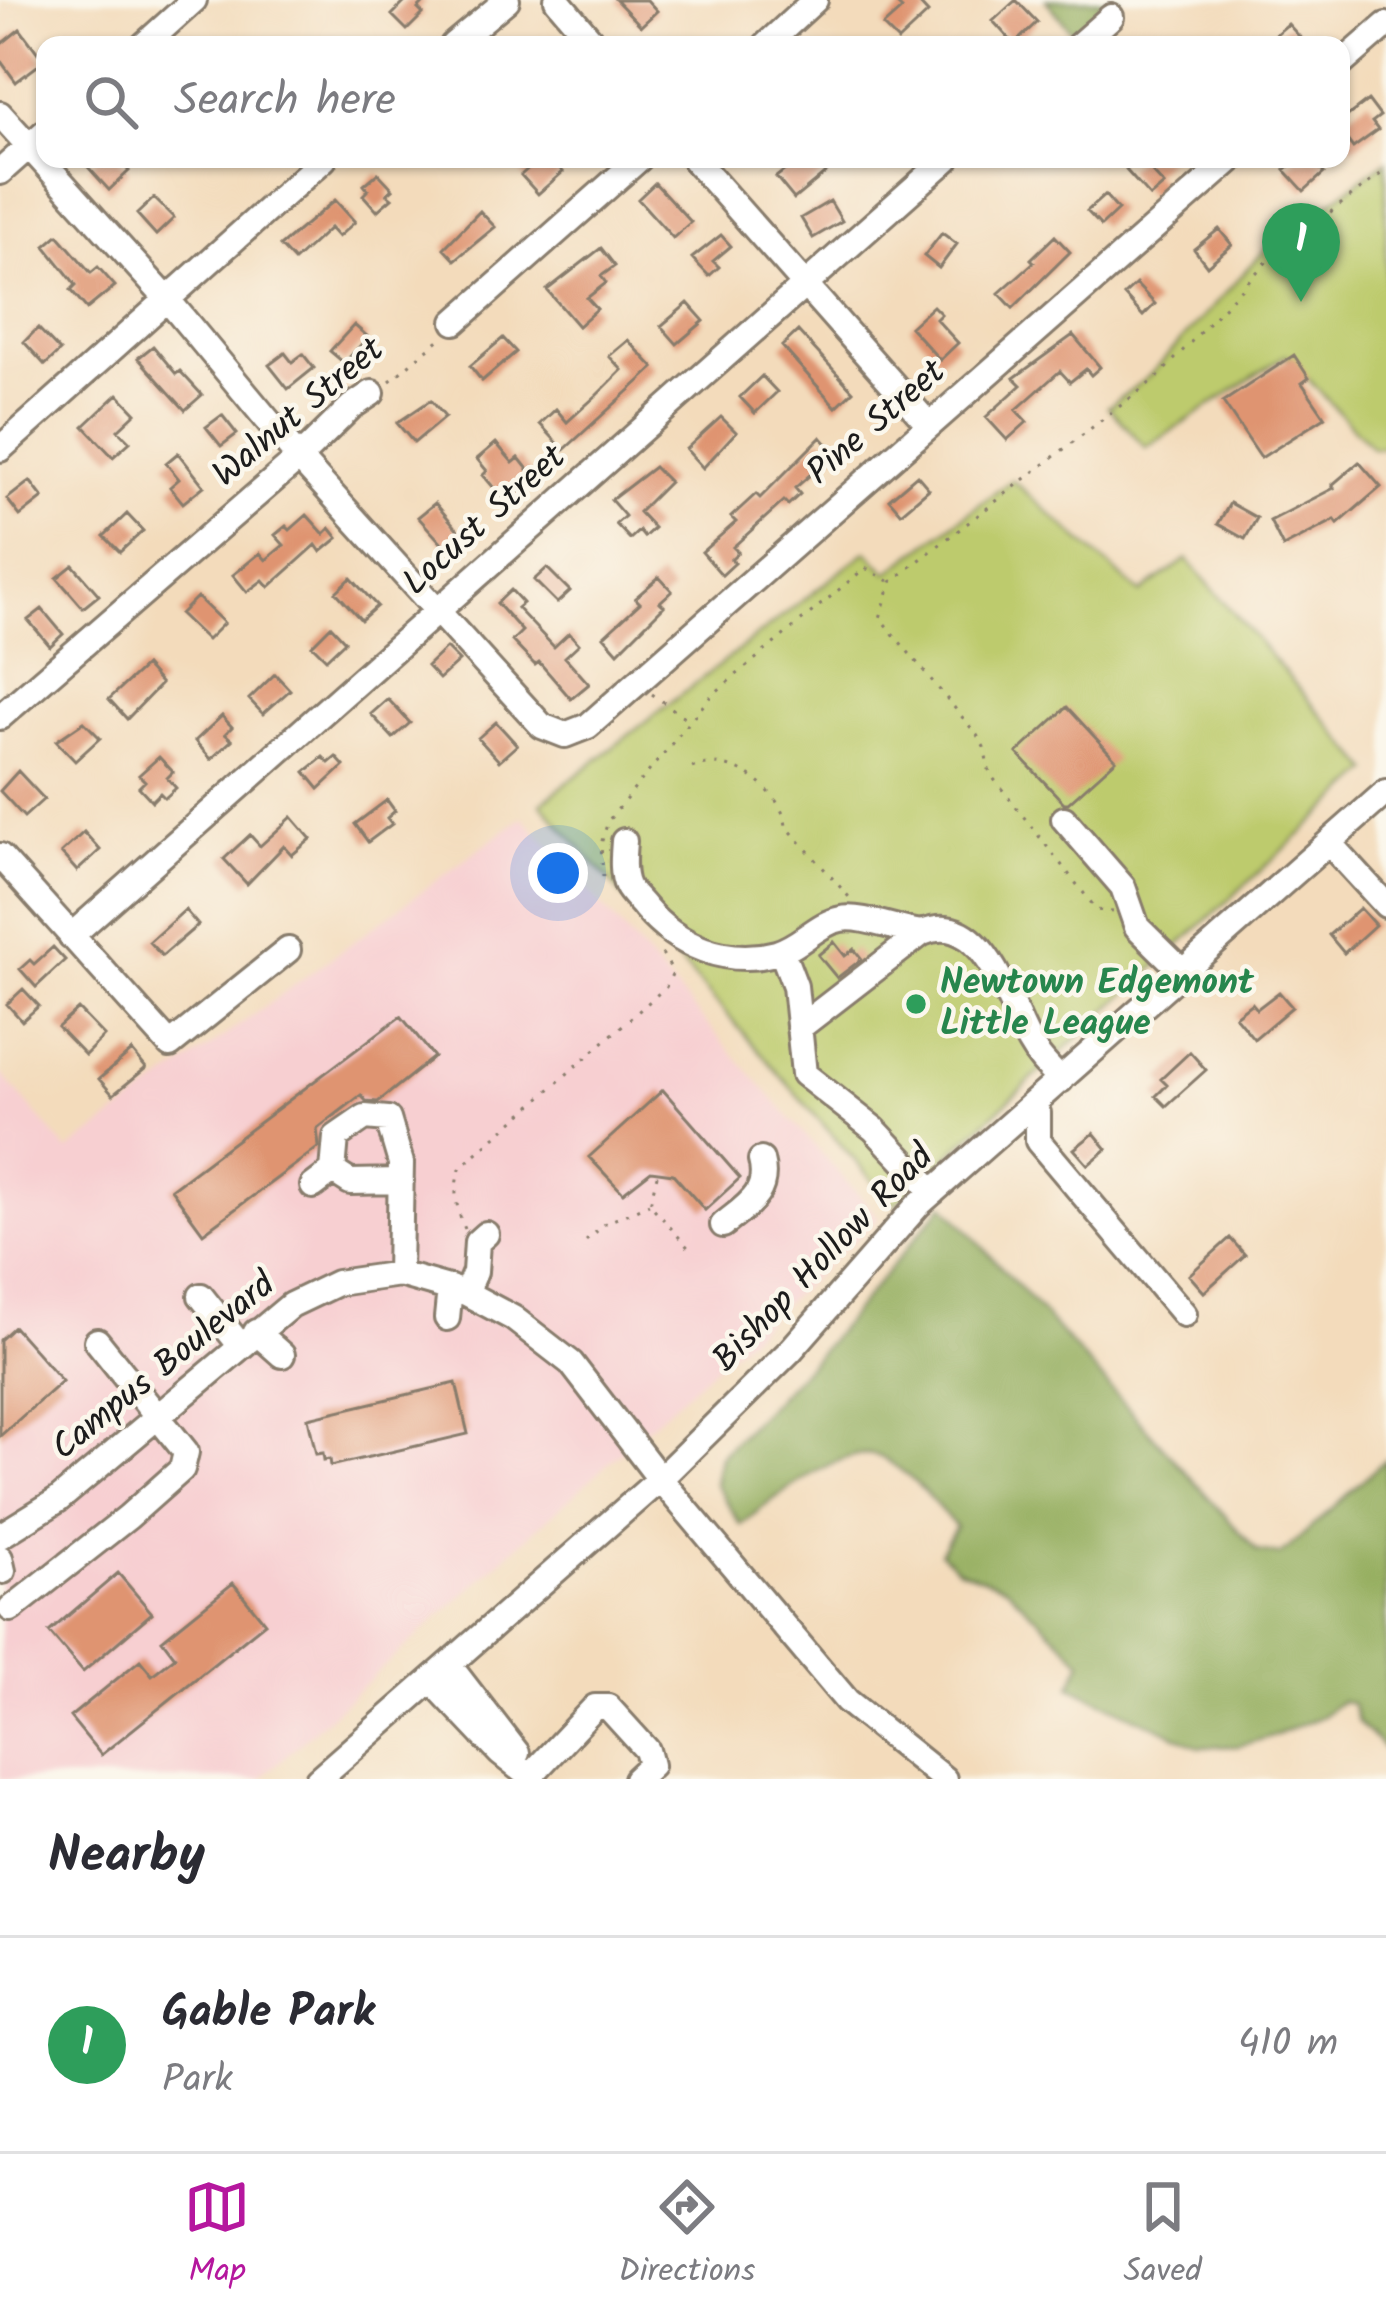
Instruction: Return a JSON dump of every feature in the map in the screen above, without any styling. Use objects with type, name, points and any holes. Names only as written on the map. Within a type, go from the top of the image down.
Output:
[{"type":"street","points":[[153,36],[194,0]]},
{"type":"street","points":[[464,36],[507,0]]},
{"type":"street","points":[[557,0],[588,36]]},
{"type":"street","points":[[776,36],[815,0]]},
{"type":"street","points":[[1350,56],[1386,25],[1372,0]]},
{"type":"street","points":[[1089,36],[1111,17]]},
{"type":"street","points":[[0,114],[36,138]]},
{"type":"street","points":[[0,172],[36,140]]},
{"type":"street","points":[[61,168],[299,458],[440,610]]},
{"type":"street","points":[[0,449],[314,168]]},
{"type":"street","points":[[455,322],[629,168]]},
{"type":"street","points":[[702,168],[929,425]]},
{"type":"street","name":"Locust Street","points":[[70,936],[937,168]]},
{"type":"street","name":"Pine Street","points":[[440,610],[542,726],[565,735],[587,726],[1222,168]]},
{"type":"street","name":"Walnut Street","points":[[0,718],[372,393]]},
{"type":"street","name":"Bishop Hollow Road","points":[[318,1779],[660,1479],[790,1351],[933,1192],[1386,792]]},
{"type":"street","points":[[1064,819],[1127,884],[1133,927],[1184,973]]},
{"type":"street","points":[[624,841],[627,886],[662,928],[722,956],[751,958],[782,952],[836,919],[922,933]]},
{"type":"street","points":[[1329,844],[1386,905]]},
{"type":"street","points":[[0,856],[170,1045],[288,950]]},
{"type":"street","points":[[799,1028],[922,933],[936,927],[954,928],[972,938],[995,971],[1032,1047],[1061,1080]]},
{"type":"street","points":[[782,952],[795,986],[804,1074],[874,1129],[933,1192]]},
{"type":"street","points":[[1034,1104],[1039,1112],[1038,1141],[1184,1314]]},
{"type":"street","points":[[399,1274],[406,1169],[394,1114],[365,1117],[336,1137],[323,1178],[350,1181],[406,1169]]},
{"type":"street","points":[[723,1226],[758,1197],[765,1181],[761,1160]]},
{"type":"street","points":[[447,1318],[458,1290],[475,1272],[478,1242],[486,1234]]},
{"type":"street","name":"Campus Boulevard","points":[[0,1536],[58,1500],[291,1305],[337,1283],[399,1274],[458,1290],[577,1355],[660,1479],[848,1701],[944,1779]]},
{"type":"street","points":[[201,1296],[248,1339],[282,1355]]},
{"type":"street","points":[[10,1609],[182,1469],[186,1452],[97,1342]]},
{"type":"street","points":[[440,1673],[509,1738],[531,1777],[595,1707],[608,1707],[647,1750],[651,1765],[636,1779]]},
{"type":"path","points":[[1133,927],[1097,910],[991,774],[977,735],[880,618],[883,599],[891,582],[1159,376],[1271,256],[1386,170]]},
{"type":"path","name":"Walnut Street","points":[[372,393],[430,351],[455,322]]},
{"type":"path","points":[[639,680],[654,697],[690,721]]},
{"type":"path","points":[[692,768],[736,766],[756,782],[784,811],[786,826],[849,897],[850,918]]},
{"type":"path","points":[[650,1204],[657,1175]]},
{"type":"path","points":[[586,1241],[606,1223],[650,1204]]},
{"type":"path","points":[[650,1204],[692,1252]]},
{"type":"shaded area","points":[[523,817],[879,1218],[260,1779],[0,1779],[0,1072],[68,1151]]},
{"type":"green space","points":[[1046,0],[1119,0],[1078,36]]},
{"type":"green space","points":[[1386,161],[1386,447],[1372,448],[1286,355],[1146,448],[1108,407],[1148,377],[1265,250]]},
{"type":"green space","name":"Newtown Edgemont Little League","points":[[1012,480],[1140,593],[1187,559],[1370,771],[894,1205],[541,803],[867,551],[888,573]]},
{"type":"green space","points":[[944,1204],[1257,1551],[1281,1555],[1386,1459],[1386,1751],[1357,1721],[1352,1704],[1341,1701],[1322,1716],[1276,1735],[1238,1746],[1200,1747],[1071,1686],[1082,1661],[1006,1587],[958,1569],[940,1552],[956,1527],[912,1479],[880,1457],[865,1454],[828,1466],[741,1525],[715,1484],[720,1456],[814,1359]]},
{"type":"building","points":[[407,0],[427,0],[418,9],[423,14],[407,30],[392,15]]},
{"type":"building","points":[[616,0],[647,0],[657,11],[641,26]]},
{"type":"building","points":[[893,0],[916,0],[928,13],[903,36],[893,36],[883,26],[902,9]]},
{"type":"building","points":[[1016,0],[1037,22],[1022,36],[1007,36],[993,21]]},
{"type":"building","points":[[1288,24],[1299,36],[1274,36]]},
{"type":"building","points":[[20,29],[36,50],[36,67],[16,82],[0,60],[0,45]]},
{"type":"building","points":[[1368,100],[1380,116],[1372,122],[1378,130],[1353,148],[1350,144],[1350,114]]},
{"type":"building","points":[[89,168],[129,171],[109,190]]},
{"type":"building","points":[[529,168],[563,172],[538,194],[521,175]]},
{"type":"building","points":[[788,168],[828,171],[794,199],[776,177]]},
{"type":"building","points":[[1159,168],[1153,173],[1164,185],[1150,197],[1126,170]]},
{"type":"building","points":[[1320,168],[1324,173],[1304,191],[1285,170]]},
{"type":"building","points":[[378,173],[393,189],[387,194],[392,198],[377,211],[363,195],[368,190],[364,185]]},
{"type":"building","points":[[655,183],[691,222],[673,238],[638,199]]},
{"type":"building","points":[[1105,195],[1118,210],[1101,226],[1087,211]]},
{"type":"building","points":[[154,198],[174,218],[156,235],[137,214]]},
{"type":"building","points":[[335,200],[355,222],[338,237],[330,228],[294,261],[280,246]]},
{"type":"building","points":[[830,201],[842,221],[813,238],[801,218]]},
{"type":"building","points":[[480,211],[495,227],[455,260],[444,248]]},
{"type":"building","points":[[1219,229],[1232,245],[1207,266],[1194,249]]},
{"type":"building","points":[[942,233],[957,244],[939,268],[924,256]]},
{"type":"building","points":[[58,235],[91,273],[98,267],[115,286],[87,309],[71,290],[76,285],[45,246]]},
{"type":"building","points":[[721,235],[731,246],[713,261],[719,267],[709,276],[692,258]]},
{"type":"building","points":[[1055,236],[1070,252],[1013,308],[999,293]]},
{"type":"building","points":[[601,248],[615,266],[601,276],[606,283],[587,298],[597,309],[578,326],[547,290]]},
{"type":"building","points":[[1136,284],[1155,304],[1143,316],[1124,295]]},
{"type":"building","points":[[688,303],[704,321],[677,344],[661,326]]},
{"type":"building","points":[[933,306],[941,314],[936,319],[958,343],[940,360],[910,327]]},
{"type":"building","points":[[354,325],[368,337],[344,363],[330,351]]},
{"type":"building","points":[[38,328],[60,351],[45,365],[24,342]]},
{"type":"building","points":[[798,331],[853,391],[836,407],[782,346]]},
{"type":"building","points":[[1073,335],[1100,367],[1091,375],[1086,369],[1070,382],[1060,371],[1016,410],[1027,422],[1007,440],[986,417],[1021,385],[1014,378]]},
{"type":"building","points":[[503,338],[516,352],[482,381],[470,366]]},
{"type":"building","points":[[628,340],[654,368],[564,450],[540,424],[556,409],[567,422],[597,395],[622,370],[609,356]]},
{"type":"building","points":[[153,346],[202,395],[185,410],[138,358]]},
{"type":"building","points":[[285,353],[292,362],[303,354],[314,368],[288,389],[269,365]]},
{"type":"building","points":[[1294,355],[1309,378],[1302,383],[1325,417],[1261,458],[1223,402]]},
{"type":"building","points":[[762,376],[777,392],[755,413],[740,397]]},
{"type":"building","points":[[118,394],[136,413],[118,430],[130,442],[113,457],[84,426]]},
{"type":"building","points":[[431,400],[445,417],[414,443],[397,423]]},
{"type":"building","points":[[222,415],[237,434],[221,446],[206,427]]},
{"type":"building","points":[[721,417],[736,432],[703,468],[686,449]]},
{"type":"building","points":[[821,437],[835,453],[795,488],[800,494],[788,505],[784,501],[733,547],[738,552],[731,559],[735,563],[722,575],[702,552],[736,522],[731,517],[756,494],[760,498]]},
{"type":"building","points":[[496,443],[513,463],[519,458],[535,478],[506,502],[483,475],[487,471],[477,459]]},
{"type":"building","points":[[178,453],[204,486],[183,503],[170,487],[179,479],[166,463]]},
{"type":"building","points":[[1359,462],[1381,487],[1338,524],[1335,520],[1283,547],[1270,521],[1334,488]]},
{"type":"building","points":[[654,467],[669,482],[639,512],[654,528],[644,537],[639,531],[630,539],[616,524],[625,516],[611,500]]},
{"type":"building","points":[[917,475],[929,489],[901,513],[889,499]]},
{"type":"building","points":[[30,481],[43,498],[20,516],[7,499]]},
{"type":"building","points":[[435,503],[460,532],[444,546],[418,517]]},
{"type":"building","points":[[1230,503],[1257,518],[1245,539],[1218,524]]},
{"type":"building","points":[[127,514],[143,531],[120,552],[104,536]]},
{"type":"building","points":[[307,515],[324,534],[330,528],[338,538],[321,552],[316,545],[269,587],[263,580],[247,592],[233,575],[260,553],[266,560],[284,545],[275,535],[286,526],[290,530]]},
{"type":"building","points":[[73,565],[99,595],[83,608],[57,578]]},
{"type":"building","points":[[547,568],[570,591],[557,603],[534,580]]},
{"type":"building","points":[[659,577],[672,591],[660,602],[664,606],[618,652],[604,636],[640,603],[635,598]]},
{"type":"building","points":[[351,578],[377,606],[361,620],[336,592]]},
{"type":"building","points":[[511,590],[523,603],[517,608],[554,647],[569,633],[579,644],[565,657],[589,684],[571,699],[539,662],[535,665],[512,641],[522,631],[497,603]]},
{"type":"building","points":[[197,597],[224,623],[207,640],[180,614]]},
{"type":"building","points":[[42,609],[63,634],[50,646],[28,620]]},
{"type":"building","points":[[331,626],[345,641],[326,659],[312,645]]},
{"type":"building","points":[[446,648],[459,661],[439,679],[427,666]]},
{"type":"building","points":[[145,666],[161,684],[127,719],[109,699]]},
{"type":"building","points":[[275,674],[290,690],[263,714],[249,699]]},
{"type":"building","points":[[388,699],[410,723],[393,738],[371,714]]},
{"type":"building","points":[[1067,707],[1116,760],[1064,803],[1017,753]]},
{"type":"building","points":[[222,716],[232,727],[225,734],[232,740],[211,759],[195,741]]},
{"type":"building","points":[[84,722],[100,738],[75,761],[56,741]]},
{"type":"building","points":[[496,722],[517,745],[499,761],[478,738]]},
{"type":"building","points":[[159,757],[173,772],[167,778],[176,788],[152,801],[139,787],[145,781],[139,775]]},
{"type":"building","points":[[323,757],[329,763],[336,757],[344,766],[319,789],[305,772]]},
{"type":"building","points":[[18,771],[44,799],[24,817],[0,791]]},
{"type":"building","points":[[387,800],[395,811],[387,818],[392,824],[368,842],[355,824]]},
{"type":"building","points":[[292,817],[311,839],[292,855],[284,846],[247,884],[224,859],[250,835],[260,846]]},
{"type":"building","points":[[84,832],[100,850],[77,871],[61,853]]},
{"type":"building","points":[[1360,908],[1375,925],[1344,953],[1329,935]]},
{"type":"building","points":[[185,910],[198,925],[162,956],[149,942]]},
{"type":"building","points":[[834,942],[845,956],[854,949],[862,959],[837,978],[818,955]]},
{"type":"building","points":[[53,947],[65,960],[36,987],[20,969],[30,960],[34,964]]},
{"type":"building","points":[[23,989],[39,1006],[22,1021],[7,1004]]},
{"type":"building","points":[[1279,992],[1292,1007],[1254,1039],[1235,1016],[1252,1003],[1257,1009]]},
{"type":"building","points":[[78,1009],[104,1036],[85,1055],[58,1027]]},
{"type":"building","points":[[401,1016],[434,1057],[378,1102],[366,1101],[361,1095],[317,1129],[319,1147],[203,1233],[171,1189]]},
{"type":"building","points":[[132,1051],[146,1068],[113,1095],[99,1079]]},
{"type":"building","points":[[1190,1052],[1206,1070],[1166,1106],[1156,1096],[1167,1085],[1161,1079]]},
{"type":"building","points":[[663,1090],[740,1178],[705,1210],[673,1174],[651,1171],[623,1193],[589,1157]]},
{"type":"building","points":[[1094,1133],[1107,1149],[1088,1165],[1074,1149]]},
{"type":"building","points":[[1230,1238],[1245,1255],[1204,1292],[1189,1275]]},
{"type":"building","points":[[14,1327],[62,1381],[0,1436],[0,1340]]},
{"type":"building","points":[[456,1383],[468,1434],[331,1466],[323,1453],[316,1454],[308,1418]]},
{"type":"building","points":[[118,1573],[152,1613],[83,1672],[49,1632]]},
{"type":"building","points":[[233,1583],[265,1623],[101,1755],[70,1717],[140,1660],[152,1675],[175,1657],[162,1640]]},
{"type":"place","name":"Gable Park","points":[[1301,302]]},
{"type":"place","name":"Newtown Edgemont Little League","points":[[916,1004]]}]
